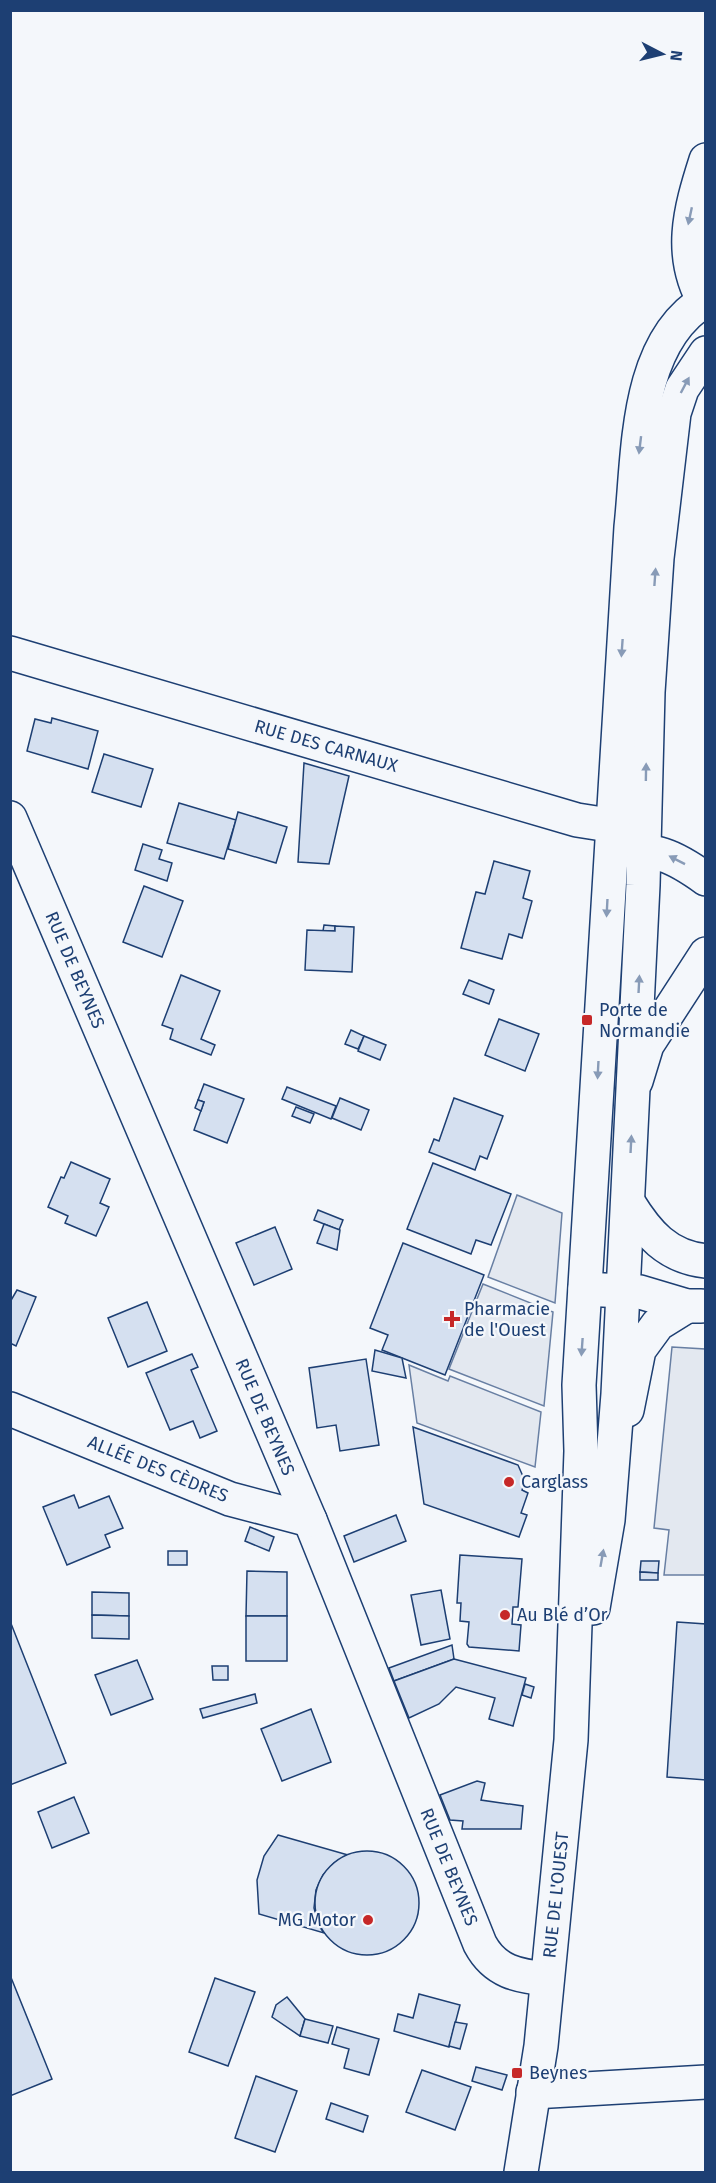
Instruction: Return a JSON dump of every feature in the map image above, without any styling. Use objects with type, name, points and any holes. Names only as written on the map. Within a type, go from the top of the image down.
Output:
[{"type":"main road","points":[[571,1740],[581,1451],[579,1385],[631,527],[646,391],[652,368],[671,333],[687,314],[705,302],[694,283],[687,242],[690,213],[705,160]]},
{"type":"main road","points":[[608,1520],[635,1085],[648,692],[657,558],[674,413],[682,389],[705,353]]},
{"type":"main road","name":"RUE DES CARNAUX","points":[[10,653],[577,820],[612,837],[644,840],[678,859],[705,879]]},
{"type":"main road","name":"RUE DE BEYNES","points":[[10,819],[310,1520],[480,1944],[496,1965],[510,1973],[547,1979]]},
{"type":"main road","points":[[635,1085],[647,1045],[705,954]]},
{"type":"main road","points":[[628,1202],[645,1230],[664,1248],[705,1261]]},
{"type":"main road","points":[[624,1276],[643,1258],[664,1248]]},
{"type":"main road","points":[[586,1274],[624,1276],[640,1292],[696,1306]]},
{"type":"main road","points":[[571,1740],[639,1350],[658,1324],[696,1306]]},
{"type":"main road","name":"ALLÉE DES CÈDRES","points":[[10,1409],[230,1499],[310,1520]]},
{"type":"main road","name":"RUE DE L'OUEST","points":[[521,2172],[537,2093],[571,1740]]},
{"type":"main road","points":[[537,2093],[705,2082]]},
{"type":"main road","name":"RUE DE L'OUEST","points":[[537,2093],[541,2172]]},
{"type":"shaded area","points":[[517,1195],[562,1213],[555,1303],[488,1277]]},
{"type":"shaded area","points":[[483,1284],[553,1312],[544,1406],[449,1369]]},
{"type":"shaded area","points":[[672,1347],[705,1349],[705,1575],[664,1575],[669,1530],[654,1528]]},
{"type":"shaded area","points":[[409,1365],[448,1381],[450,1376],[541,1412],[535,1467],[417,1423]]},
{"type":"building","points":[[52,718],[98,731],[88,769],[27,751],[35,719],[51,723]]},
{"type":"building","points":[[104,754],[153,769],[141,807],[92,792]]},
{"type":"building","points":[[304,763],[349,776],[329,864],[298,862]]},
{"type":"building","points":[[179,803],[236,820],[224,859],[167,843]]},
{"type":"building","points":[[238,812],[287,827],[276,863],[228,849]]},
{"type":"building","points":[[143,844],[162,850],[159,859],[172,863],[167,881],[135,870]]},
{"type":"building","points":[[494,861],[530,871],[523,898],[532,901],[522,938],[509,934],[502,959],[461,948],[476,892],[485,894]]},
{"type":"building","points":[[144,886],[183,901],[162,957],[123,942]]},
{"type":"building","points":[[324,925],[335,926],[335,931],[323,931]]},
{"type":"building","points":[[335,926],[354,927],[352,972],[305,970],[307,930],[335,931]]},
{"type":"building","points":[[181,975],[220,991],[201,1039],[215,1045],[211,1055],[170,1039],[173,1029],[162,1025]]},
{"type":"building","points":[[469,980],[494,990],[489,1004],[463,994]]},
{"type":"building","points":[[499,1019],[539,1034],[525,1071],[485,1055]]},
{"type":"building","points":[[351,1030],[364,1036],[358,1049],[345,1044]]},
{"type":"building","points":[[364,1036],[386,1045],[380,1060],[358,1051]]},
{"type":"building","points":[[204,1084],[244,1099],[227,1143],[194,1130],[204,1102],[198,1100]]},
{"type":"building","points":[[287,1087],[336,1106],[331,1119],[282,1099]]},
{"type":"building","points":[[340,1098],[369,1110],[361,1130],[332,1118]]},
{"type":"building","points":[[454,1098],[503,1116],[487,1159],[480,1156],[475,1170],[429,1152],[434,1139],[439,1141]]},
{"type":"building","points":[[198,1100],[204,1102],[201,1111],[195,1108]]},
{"type":"building","points":[[296,1107],[314,1114],[310,1123],[292,1116]]},
{"type":"building","points":[[71,1162],[110,1179],[100,1203],[109,1207],[96,1236],[65,1223],[68,1216],[48,1207],[61,1177],[64,1178]]},
{"type":"building","points":[[433,1163],[511,1194],[491,1245],[476,1240],[471,1254],[407,1229]]},
{"type":"building","points":[[318,1210],[343,1220],[339,1230],[314,1220]]},
{"type":"building","points":[[324,1224],[340,1230],[337,1250],[317,1243]]},
{"type":"building","points":[[275,1227],[292,1269],[254,1285],[236,1243]]},
{"type":"building","points":[[403,1243],[484,1275],[445,1375],[382,1350],[388,1335],[370,1328]]},
{"type":"building","points":[[17,1290],[36,1297],[16,1346],[10,1343],[10,1302]]},
{"type":"building","points":[[147,1302],[167,1351],[128,1367],[108,1318]]},
{"type":"building","points":[[375,1350],[402,1358],[406,1378],[372,1371]]},
{"type":"building","points":[[192,1354],[198,1367],[191,1370],[217,1431],[200,1438],[193,1421],[170,1430],[146,1373]]},
{"type":"building","points":[[366,1359],[379,1445],[340,1451],[336,1425],[317,1428],[309,1368]]},
{"type":"building","points":[[413,1427],[518,1465],[525,1481],[522,1490],[528,1493],[521,1513],[527,1515],[519,1537],[424,1504]]},
{"type":"building","points":[[74,1495],[79,1508],[109,1496],[123,1528],[105,1535],[110,1547],[67,1565],[43,1507]]},
{"type":"building","points":[[396,1515],[406,1541],[354,1562],[344,1536]]},
{"type":"building","points":[[250,1527],[274,1537],[269,1551],[245,1541]]},
{"type":"building","points":[[168,1551],[187,1551],[187,1565],[168,1565]]},
{"type":"building","points":[[460,1555],[522,1559],[518,1607],[513,1607],[512,1624],[521,1625],[519,1651],[469,1647],[467,1644],[469,1622],[460,1621],[461,1603],[457,1603]]},
{"type":"building","points":[[641,1561],[659,1561],[658,1573],[640,1572]]},
{"type":"building","points":[[247,1571],[287,1572],[287,1616],[246,1616]]},
{"type":"building","points":[[640,1572],[658,1573],[658,1580],[640,1580]]},
{"type":"building","points":[[441,1590],[450,1639],[421,1645],[411,1595]]},
{"type":"building","points":[[92,1592],[129,1593],[129,1616],[92,1615]]},
{"type":"building","points":[[92,1615],[129,1616],[129,1639],[92,1638]]},
{"type":"building","points":[[246,1616],[287,1616],[287,1661],[246,1661]]},
{"type":"building","points":[[10,1621],[66,1763],[10,1785]]},
{"type":"building","points":[[677,1622],[706,1624],[706,1780],[667,1777]]},
{"type":"building","points":[[452,1645],[454,1659],[394,1681],[389,1668]]},
{"type":"building","points":[[454,1659],[526,1678],[513,1726],[489,1719],[495,1698],[456,1687],[439,1704],[409,1718],[394,1681]]},
{"type":"building","points":[[137,1660],[153,1699],[111,1715],[95,1675]]},
{"type":"building","points":[[212,1666],[228,1666],[228,1680],[213,1680]]},
{"type":"building","points":[[525,1684],[534,1687],[531,1698],[522,1695]]},
{"type":"building","points":[[255,1694],[257,1703],[203,1718],[200,1709]]},
{"type":"building","points":[[311,1709],[331,1762],[282,1781],[261,1729]]},
{"type":"building","points":[[477,1781],[485,1783],[481,1800],[523,1806],[521,1829],[462,1829],[463,1821],[450,1820],[440,1795]]},
{"type":"building","points":[[74,1797],[89,1833],[52,1848],[38,1812]]},
{"type":"building","points":[[278,1835],[348,1855],[334,1863],[323,1875],[316,1890],[314,1908],[319,1926],[324,1933],[259,1914],[257,1880],[264,1856]]},
{"type":"building","points":[[367,1851],[387,1855],[404,1866],[415,1883],[419,1903],[415,1923],[404,1940],[387,1951],[367,1955],[347,1951],[330,1940],[319,1923],[315,1903],[319,1883],[330,1866],[347,1855]]},
{"type":"building","points":[[10,1975],[52,2079],[10,2096]]},
{"type":"building","points":[[215,1978],[255,1992],[228,2066],[189,2052]]},
{"type":"building","points":[[419,1994],[460,2005],[449,2047],[394,2031],[398,2014],[413,2018]]},
{"type":"building","points":[[287,1997],[305,2019],[300,2036],[272,2017],[276,2005]]},
{"type":"building","points":[[305,2019],[333,2026],[328,2043],[300,2036]]},
{"type":"building","points":[[455,2022],[467,2024],[460,2049],[449,2046]]},
{"type":"building","points":[[337,2027],[379,2039],[369,2075],[344,2068],[349,2049],[332,2044]]},
{"type":"building","points":[[476,2067],[507,2075],[502,2090],[472,2081]]},
{"type":"building","points":[[422,2070],[471,2087],[455,2130],[406,2112]]},
{"type":"building","points":[[256,2076],[297,2091],[275,2152],[235,2138]]},
{"type":"building","points":[[331,2103],[368,2116],[363,2132],[326,2119]]},
{"type":"place","name":"Porte de Normandie","points":[[587,1020]]},
{"type":"place","name":"Pharmacie de l'Ouest","points":[[452,1319]]},
{"type":"place","name":"Carglass","points":[[509,1482]]},
{"type":"place","name":"Au Blé d’Or","points":[[505,1615]]},
{"type":"place","name":"MG Motor","points":[[368,1920]]},
{"type":"place","name":"Beynes","points":[[517,2073]]}]
